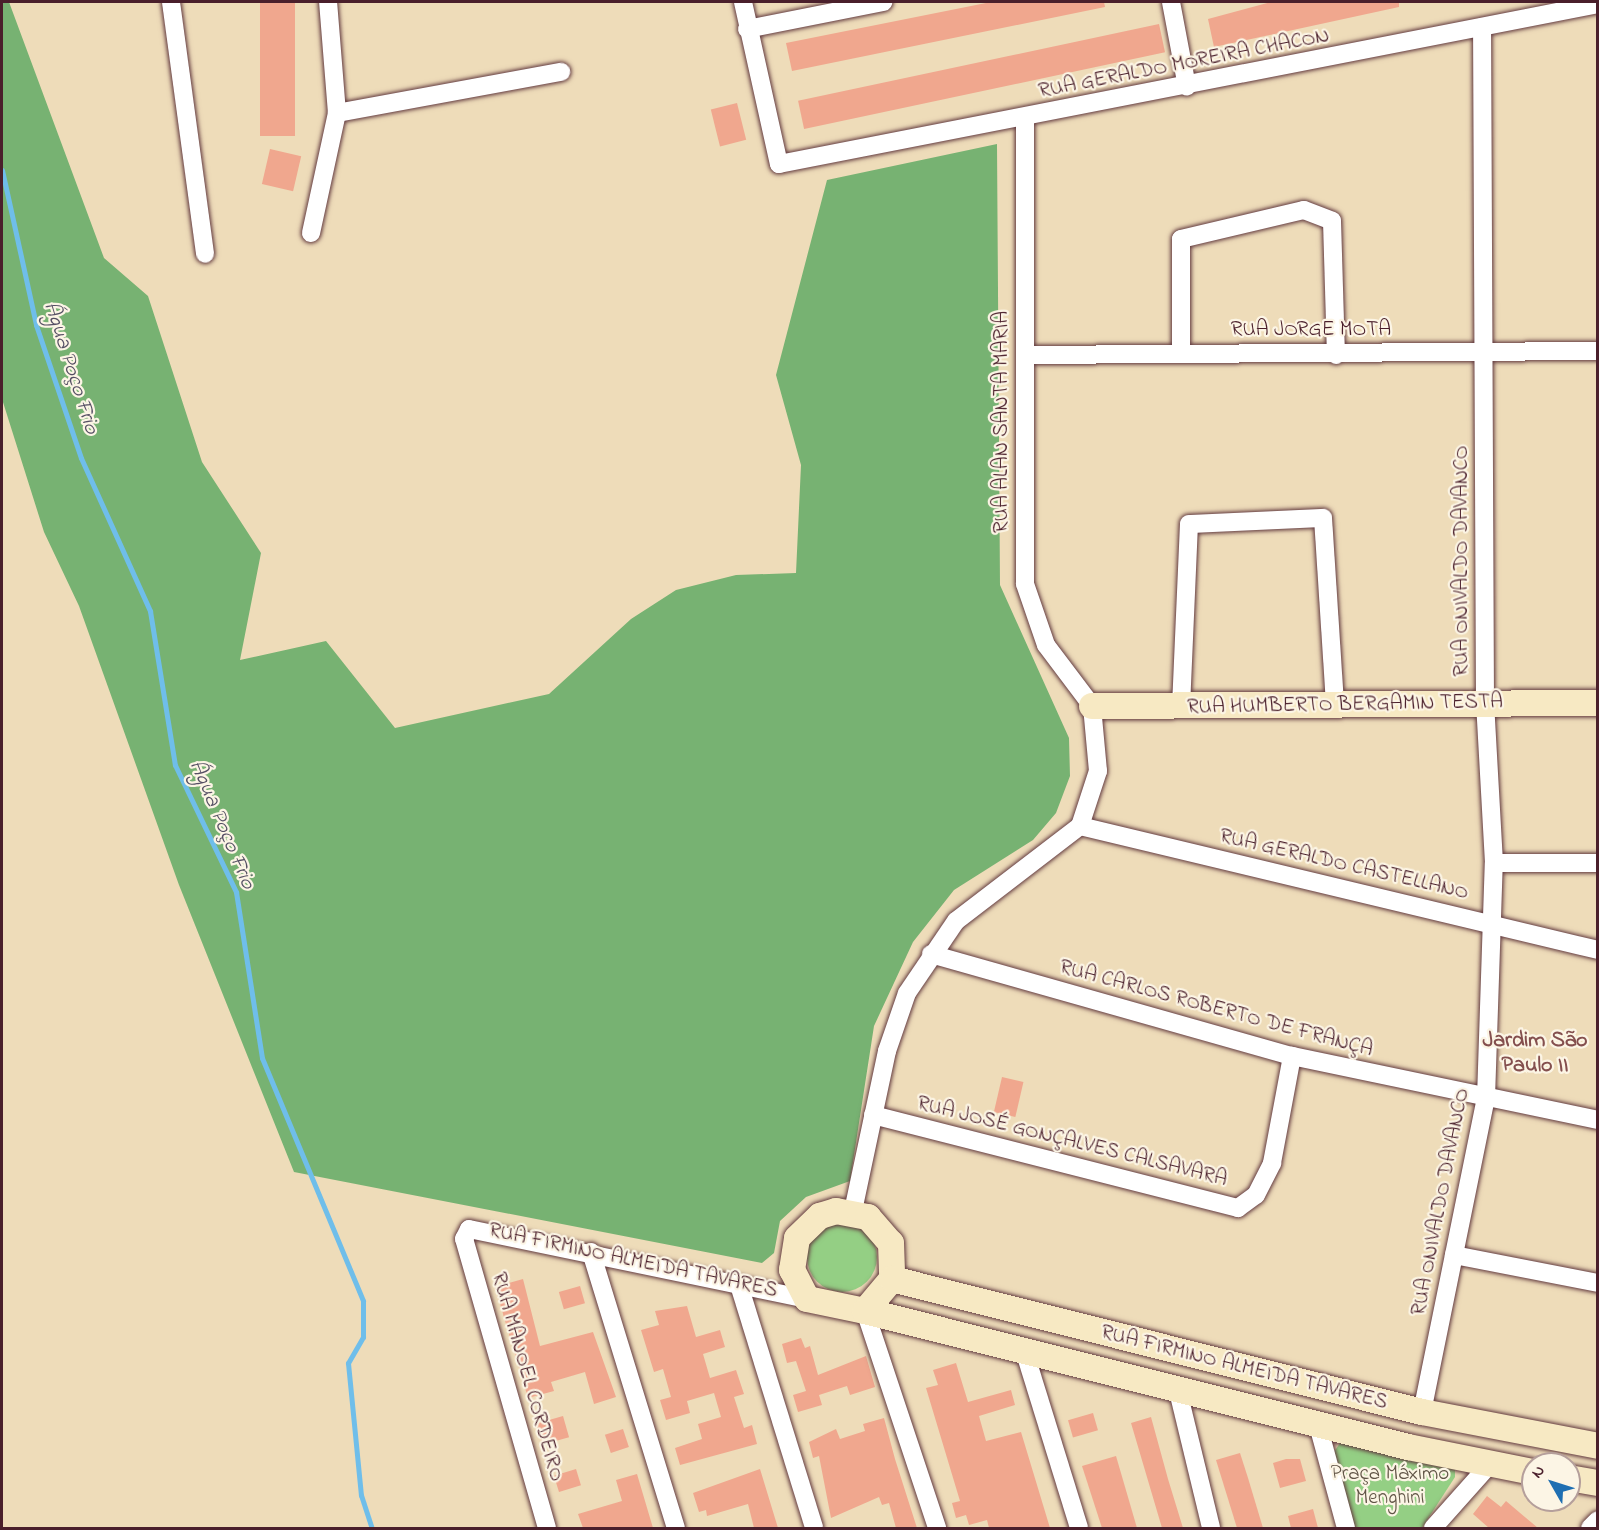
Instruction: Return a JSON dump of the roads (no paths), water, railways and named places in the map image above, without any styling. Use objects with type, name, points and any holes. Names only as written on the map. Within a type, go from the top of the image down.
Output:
[{"type":"street","points":[[171,2],[205,254]]},
{"type":"street","points":[[311,233],[338,113],[328,2]]},
{"type":"street","points":[[743,2],[747,29],[883,2]]},
{"type":"street","points":[[1171,2],[1187,87]]},
{"type":"street","name":"RUA GERALDO MOREIRA CHACON","points":[[747,29],[779,164],[1025,120],[1598,4]]},
{"type":"street","name":"RUA ONIVALDO DAVANCO","points":[[1422,1412],[1486,1098],[1494,863],[1485,704],[1482,27]]},
{"type":"street","points":[[338,113],[561,72]]},
{"type":"street","name":"RUA ALAN SANTA MARIA","points":[[1025,120],[1025,584],[1046,645],[1092,706]]},
{"type":"street","points":[[1181,352],[1182,239],[1304,210],[1332,220],[1336,355]]},
{"type":"street","name":"RUA JORGE MOTA","points":[[1025,355],[1181,352],[1336,355],[1598,351]]},
{"type":"street","points":[[1181,707],[1189,524],[1323,518],[1335,706]]},
{"type":"street","name":"RUA HUMBERTO BERGAMIN TESTA","points":[[1092,706],[1335,706],[1598,702]]},
{"type":"street","points":[[937,1528],[865,1311],[892,1279],[891,1244],[882,1228],[853,1211],[873,1115],[899,1012],[931,954],[973,906],[1042,861],[1080,826],[1100,753],[1092,706]]},
{"type":"street","name":"RUA GERALDO CASTELLANO","points":[[1080,826],[1493,922],[1598,950]]},
{"type":"street","points":[[1494,863],[1598,863]]},
{"type":"street","name":"RUA CARLOS ROBERTO DE FRANÇA","points":[[931,954],[1292,1056],[1598,1120]]},
{"type":"street","name":"RUA JOSÉ GONÇALVES CALSAVARA","points":[[873,1115],[1238,1208],[1256,1194],[1272,1163],[1292,1056]]},
{"type":"street","name":"RUA FIRMINO ALMEIDA TAVARES","points":[[807,1299],[792,1270],[797,1238],[820,1216],[853,1211]]},
{"type":"street","name":"RUA FIRMINO ALMEIDA TAVARES","points":[[464,1239],[469,1229],[478,1227],[865,1311],[1177,1387],[1318,1425],[1521,1470]]},
{"type":"street","name":"RUA MANOEL CORDEIRO","points":[[464,1239],[547,1528]]},
{"type":"street","points":[[591,1252],[676,1528]]},
{"type":"street","points":[[1454,1255],[1598,1283]]},
{"type":"street","name":"RUA FIRMINO ALMEIDA TAVARES","points":[[892,1279],[1422,1412],[1598,1446]]},
{"type":"street","points":[[739,1285],[814,1528]]},
{"type":"street","points":[[1024,1350],[1079,1528]]},
{"type":"street","points":[[1177,1387],[1211,1528]]},
{"type":"street","points":[[1318,1425],[1346,1528]]},
{"type":"street","points":[[1433,1528],[1490,1464]]},
{"type":"street","points":[[1581,1480],[1598,1483]]},
{"type":"street","points":[[1590,1528],[1598,1520]]},
{"type":"waterway","name":"Água Poço Frio","points":[[2,170],[36,325],[81,458],[150,611],[175,765],[236,892],[262,1058],[363,1301],[363,1337],[348,1363],[361,1495],[372,1528]]},
{"type":"district","name":"Jardim São Paulo II","points":[[1535,1054]]},
{"type":"park label","name":"Praça Máximo Menghini","points":[[1390,1486]]}]
